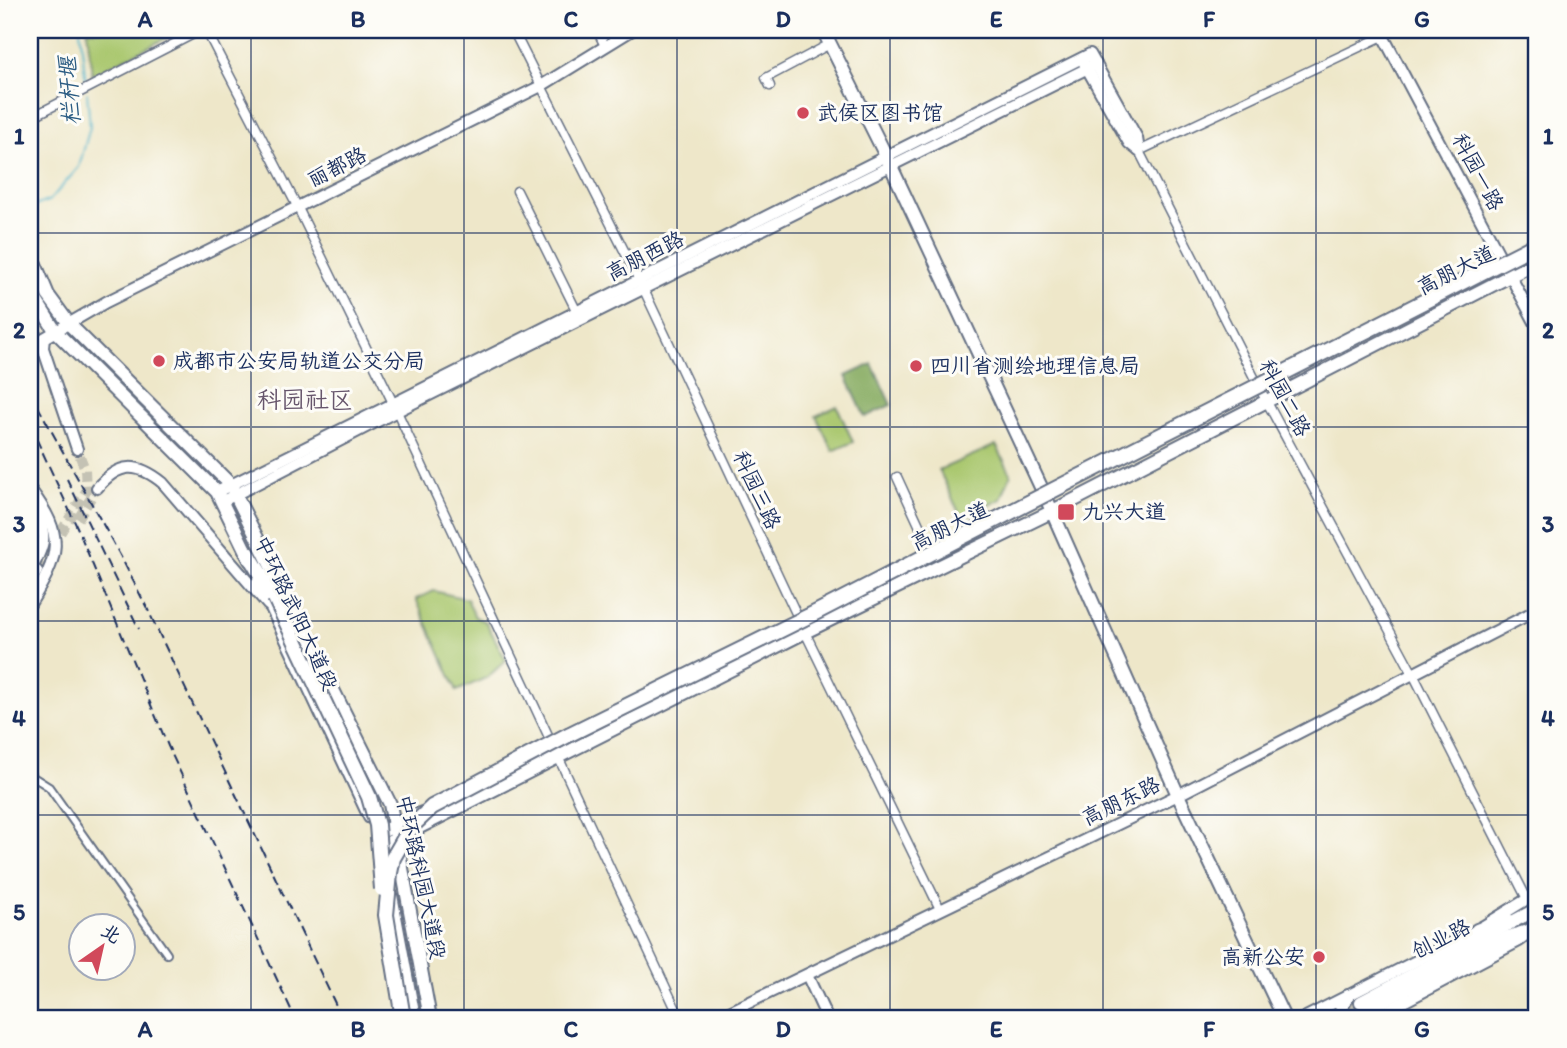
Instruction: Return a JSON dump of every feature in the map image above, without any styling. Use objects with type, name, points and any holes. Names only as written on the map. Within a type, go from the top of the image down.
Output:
[{"type":"highway","points":[[386,915],[393,858],[411,827],[432,807],[1537,244]]},
{"type":"highway","points":[[803,628],[843,593],[878,573],[1032,494],[1071,481]]},
{"type":"highway","points":[[247,552],[369,797],[377,825],[381,888],[403,1018]]},
{"type":"main road","points":[[823,30],[888,161],[1049,506],[1178,795],[1284,1018]]},
{"type":"main road","name":"高朋大道","points":[[380,840],[1049,506],[1508,271],[1537,250]]},
{"type":"main road","points":[[30,252],[48,295],[70,325],[232,489]]},
{"type":"main road","name":"高朋大道","points":[[1508,271],[1537,262]]},
{"type":"main road","name":"中环路武阳大道段","points":[[30,286],[56,332],[220,497],[247,552]]},
{"type":"main road","name":"中环路科园大道段","points":[[232,489],[390,804],[430,1018]]},
{"type":"main road","name":"高朋大道","points":[[803,628],[933,556],[1049,506]]},
{"type":"main road","name":"中环路武阳大道段","points":[[273,603],[380,840],[414,1018]]},
{"type":"main road","points":[[1477,930],[1537,909]]},
{"type":"main road","name":"创业路","points":[[1362,1007],[1537,909]]},
{"type":"main road","name":"创业路","points":[[1362,1007],[1508,937],[1537,928]]},
{"type":"main road","points":[[1342,1018],[1342,1006],[1362,1007]]},
{"type":"street","points":[[30,118],[204,30],[298,208],[395,407],[680,1018]]},
{"type":"street","name":"科园三路","points":[[513,30],[642,286],[803,628],[940,909]]},
{"type":"street","points":[[597,30],[606,46]]},
{"type":"street","name":"丽都路","points":[[56,332],[106,302],[541,86],[632,30]]},
{"type":"street","points":[[1139,151],[1378,37],[1368,30]]},
{"type":"street","name":"科园一路","points":[[1378,37],[1537,326]]},
{"type":"street","points":[[770,86],[766,78],[791,69],[830,44]]},
{"type":"street","name":"高朋西路","points":[[220,497],[1088,61],[1129,144],[1139,151]]},
{"type":"street","name":"科园二路","points":[[1139,151],[1264,396],[1532,896]]},
{"type":"street","points":[[517,191],[578,312]]},
{"type":"street","name":"高朋西路","points":[[395,407],[578,312],[642,286]]},
{"type":"street","points":[[56,332],[41,342],[77,449]]},
{"type":"street","points":[[97,488],[117,470],[139,468],[151,473],[273,603]]},
{"type":"street","points":[[897,477],[933,556]]},
{"type":"street","points":[[30,489],[42,505],[54,531],[55,553],[30,583]]},
{"type":"street","points":[[30,489],[45,533],[30,604]]},
{"type":"street","points":[[30,595],[37,572]]},
{"type":"street","name":"高朋东路","points":[[717,1018],[1178,795],[1537,610]]},
{"type":"street","points":[[30,775],[49,787],[167,954]]},
{"type":"street","points":[[1304,1018],[1362,1007],[1532,896]]},
{"type":"street","points":[[807,975],[827,1018]]},
{"type":"green space","points":[[87,30],[182,30],[92,75]]},
{"type":"green space","points":[[872,364],[891,405],[865,417],[846,376]]},
{"type":"green space","points":[[837,406],[853,442],[833,451],[816,416]]},
{"type":"green space","points":[[996,445],[1011,474],[1001,499],[962,519],[939,470]]},
{"type":"green space","points":[[434,591],[467,599],[475,617],[486,622],[506,660],[488,677],[457,691],[416,599]]},
{"type":"waterway","name":"栏杆堰","points":[[80,30],[86,84]]},
{"type":"waterway","name":"栏杆堰","points":[[30,208],[50,200],[79,167],[90,127],[87,93]]},
{"type":"tunnel","points":[[37,571],[86,491],[85,469],[77,449]]},
{"type":"tunnel","points":[[78,519],[97,488]]},
{"type":"tunnel","points":[[1329,1018],[1361,1002]]},
{"type":"tunnel","points":[[1349,1018],[1365,1010]]},
{"type":"railway","points":[[30,392],[148,610],[342,1018]]},
{"type":"railway","points":[[30,425],[77,527],[168,746],[295,1018]]},
{"type":"railway","points":[[67,479],[139,629]]},
{"type":"place","name":"武侯区图书馆","points":[[803,113]]},
{"type":"place","name":"成都市公安局轨道公交分局","points":[[159,361]]},
{"type":"place","name":"四川省测绘地理信息局","points":[[916,366]]},
{"type":"place","name":"九兴大道","points":[[1066,512]]},
{"type":"place","name":"高新公安","points":[[1319,957]]},
{"type":"district","name":"科园社区","points":[[305,400]]}]
